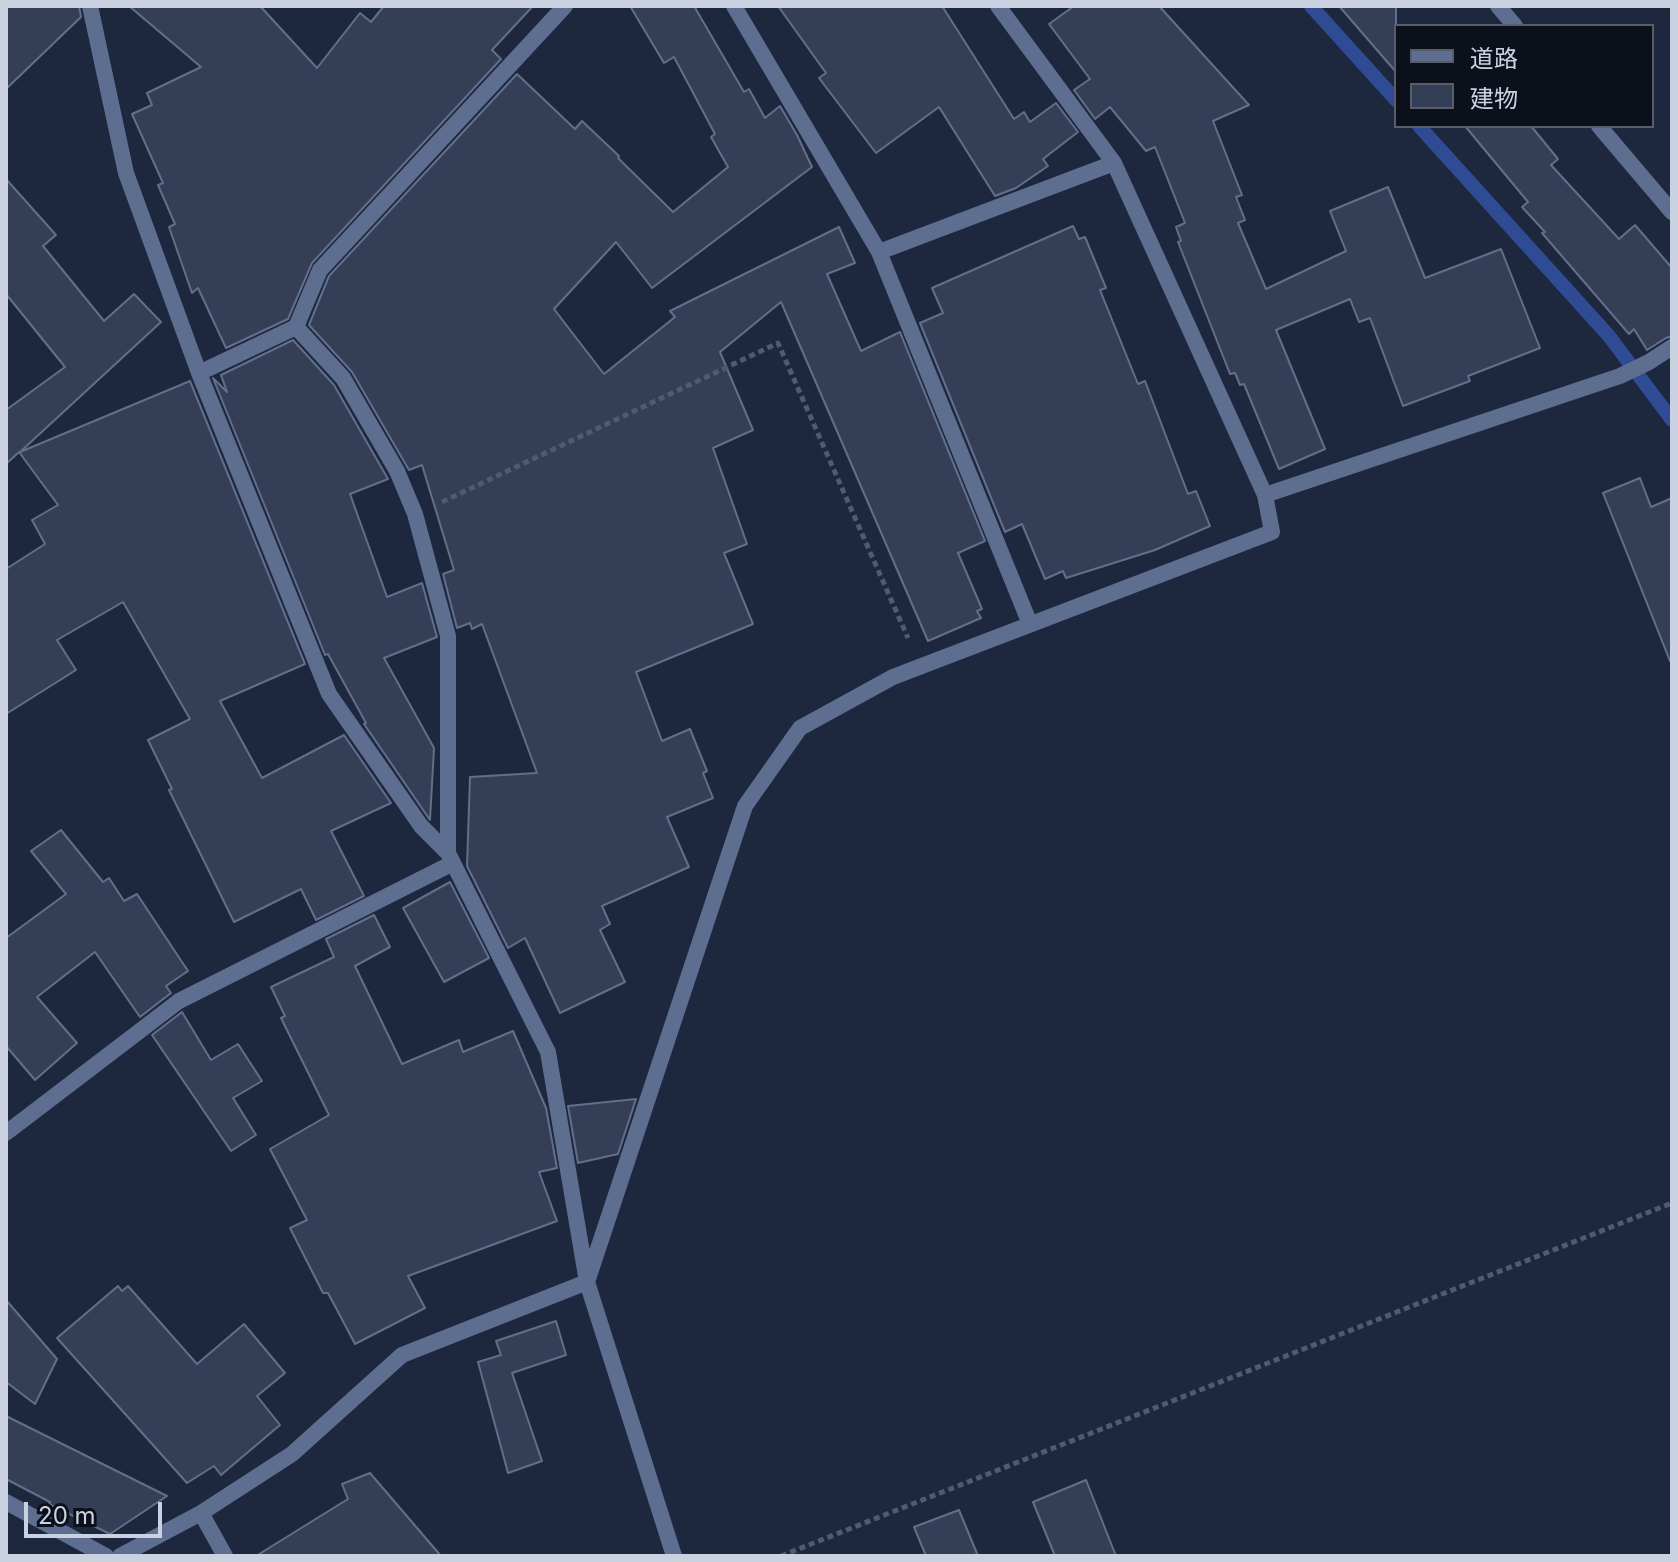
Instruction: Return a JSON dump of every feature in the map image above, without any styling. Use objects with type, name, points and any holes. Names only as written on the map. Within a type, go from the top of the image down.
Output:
[{"type":"street","points":[[90,6],[126,173],[199,373],[329,694],[421,826],[450,858],[548,1052],[587,1282],[674,1556]]},
{"type":"street","points":[[199,373],[296,327],[320,270],[565,6]]},
{"type":"street","points":[[734,6],[879,252],[1030,624]]},
{"type":"street","points":[[587,1282],[745,806],[800,728],[893,677],[1272,532],[1265,495],[1114,163],[998,6]]},
{"type":"street","points":[[1498,6],[1513,24]]},
{"type":"street","points":[[1601,128],[1672,212]]},
{"type":"street","points":[[879,252],[1114,163]]},
{"type":"street","points":[[296,327],[343,378],[397,471],[415,514],[448,636],[450,858]]},
{"type":"street","points":[[1265,495],[1620,376],[1672,347]]},
{"type":"street","points":[[6,1133],[179,1001],[450,858]]},
{"type":"street","points":[[120,1556],[201,1513],[292,1454],[402,1355],[587,1282]]},
{"type":"street","points":[[6,1502],[106,1556]]},
{"type":"street","points":[[201,1513],[225,1556]]},
{"type":"path","points":[[415,514],[778,343],[921,667]]},
{"type":"path","points":[[781,1556],[1672,1203]]},
{"type":"building","points":[[6,6],[79,6],[81,17],[6,89]]},
{"type":"building","points":[[129,6],[260,6],[317,68],[360,13],[371,22],[384,6],[533,6],[492,50],[501,59],[312,263],[288,319],[226,348],[198,288],[192,293],[169,227],[175,224],[158,185],[163,183],[132,114],[152,105],[147,93],[201,67]]},
{"type":"building","points":[[630,6],[694,6],[744,92],[749,89],[765,118],[780,106],[812,167],[652,288],[616,242],[554,309],[604,374],[675,317],[670,311],[839,227],[855,263],[827,274],[861,351],[900,332],[985,541],[958,553],[982,609],[977,611],[981,618],[928,641],[781,302],[720,352],[753,430],[713,448],[747,544],[724,553],[753,624],[636,672],[662,741],[690,729],[707,771],[703,773],[713,798],[667,817],[689,867],[602,906],[610,924],[600,930],[625,982],[560,1013],[525,938],[508,948],[467,866],[470,777],[537,773],[482,624],[472,629],[470,623],[457,628],[443,574],[454,570],[422,465],[409,470],[352,372],[309,325],[329,276],[517,74],[575,129],[582,121],[673,212],[728,167],[711,137],[715,134],[674,57],[664,63]]},
{"type":"building","points":[[778,6],[942,6],[1014,119],[1024,112],[1030,122],[1056,103],[1078,132],[1043,159],[1048,166],[1016,188],[995,196],[939,107],[876,153],[819,78],[826,73]]},
{"type":"building","points":[[1074,6],[1159,6],[1249,105],[1213,121],[1242,195],[1236,197],[1245,220],[1238,223],[1266,289],[1346,251],[1330,211],[1388,187],[1425,278],[1501,249],[1540,348],[1468,376],[1470,381],[1403,406],[1370,318],[1359,322],[1350,299],[1276,330],[1325,449],[1279,469],[1244,384],[1240,385],[1235,373],[1230,374],[1178,242],[1181,241],[1176,227],[1185,223],[1155,147],[1146,151],[1110,107],[1095,119],[1074,90],[1090,79],[1049,24]]},
{"type":"building","points":[[1339,6],[1396,6],[1394,70]]},
{"type":"building","points":[[1467,128],[1533,128],[1558,159],[1551,165],[1619,239],[1635,225],[1672,268],[1672,336],[1647,350],[1634,329],[1629,334],[1522,207],[1528,202]]},
{"type":"building","points":[[6,179],[56,235],[43,246],[104,321],[134,294],[161,322],[20,452],[190,381],[305,664],[220,701],[262,778],[344,735],[391,803],[331,831],[364,896],[316,920],[301,889],[234,922],[148,740],[190,719],[123,602],[57,640],[76,670],[6,714],[6,569],[45,544],[32,520],[58,505],[19,452],[6,464],[6,410],[65,367],[6,294]]},
{"type":"building","points":[[1073,226],[1079,239],[1085,237],[1106,288],[1100,290],[1138,384],[1145,381],[1188,494],[1196,491],[1210,526],[1155,550],[1066,578],[1063,571],[1045,579],[1022,524],[1005,532],[920,323],[943,313],[932,288]]},
{"type":"building","points":[[293,340],[334,385],[388,479],[350,494],[387,597],[422,583],[437,637],[384,658],[434,748],[430,820],[364,724],[328,654],[325,655],[213,378],[227,392],[221,375]]},
{"type":"building","points":[[1640,478],[1651,507],[1672,498],[1672,661],[1603,493]]},
{"type":"building","points":[[61,830],[103,882],[109,878],[124,901],[137,894],[188,971],[166,986],[171,993],[140,1017],[95,952],[37,997],[77,1043],[35,1080],[6,1046],[6,938],[66,894],[31,851]]},
{"type":"building","points":[[450,882],[489,958],[444,982],[403,908]]},
{"type":"building","points":[[374,915],[390,947],[355,966],[402,1064],[459,1040],[463,1052],[513,1031],[546,1108],[557,1168],[539,1172],[557,1221],[408,1276],[425,1308],[355,1344],[328,1293],[323,1293],[290,1228],[307,1220],[270,1149],[329,1115],[281,1018],[285,1016],[271,987],[334,957],[326,939]]},
{"type":"building","points":[[182,1012],[211,1060],[238,1044],[262,1081],[233,1098],[256,1135],[231,1151],[152,1035]]},
{"type":"building","points":[[636,1099],[618,1154],[578,1163],[568,1106]]},
{"type":"building","points":[[118,1286],[122,1291],[128,1286],[197,1364],[244,1324],[285,1373],[257,1396],[280,1425],[221,1475],[214,1466],[187,1483],[57,1338]]},
{"type":"building","points":[[6,1300],[57,1359],[35,1404],[6,1382]]},
{"type":"building","points":[[556,1321],[566,1355],[512,1373],[542,1461],[508,1473],[478,1362],[501,1355],[496,1341]]},
{"type":"building","points":[[6,1416],[167,1496],[110,1534],[49,1504],[6,1479]]},
{"type":"building","points":[[370,1473],[441,1556],[256,1556],[348,1499],[342,1484]]},
{"type":"building","points":[[1086,1480],[1116,1556],[1055,1556],[1033,1502]]},
{"type":"building","points":[[959,1510],[978,1556],[926,1556],[914,1527]]},
{"type":"waterway","points":[[1311,6],[1394,98]]},
{"type":"waterway","points":[[1421,128],[1609,336],[1672,420]]}]
